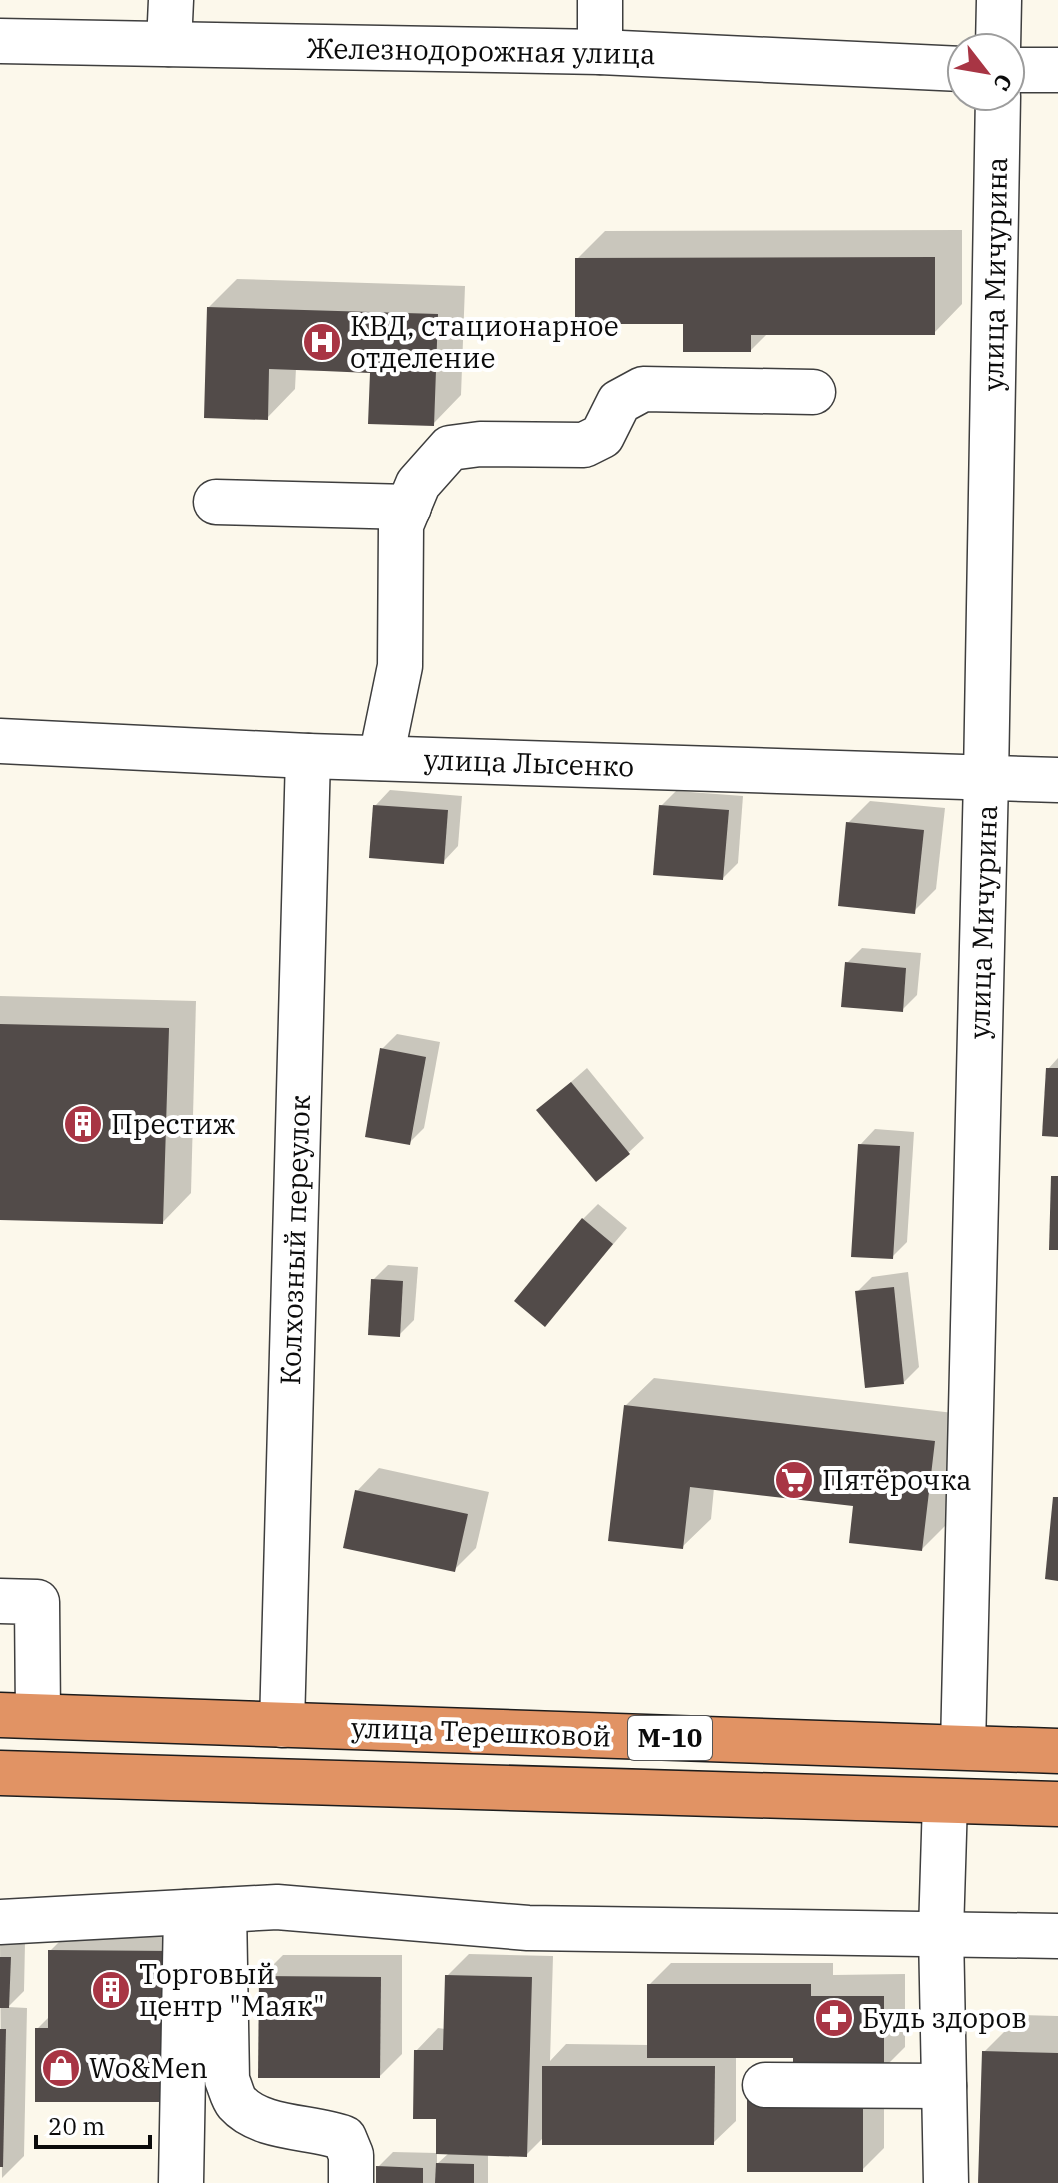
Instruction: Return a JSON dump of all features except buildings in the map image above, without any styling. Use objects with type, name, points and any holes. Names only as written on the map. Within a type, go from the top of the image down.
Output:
[{"type":"highway","name":"улица Терешковой","points":[[19,1715],[1058,1751]]},
{"type":"highway","name":"улица Терешковой","points":[[0,1773],[1058,1804]]},
{"type":"street","points":[[169,44],[171,0]]},
{"type":"street","points":[[600,0],[600,52]]},
{"type":"street","points":[[998,32],[999,0]]},
{"type":"street","name":"Железнодорожная улица","points":[[0,41],[600,52],[946,68]]},
{"type":"street","points":[[1026,70],[1058,70]]},
{"type":"street","name":"улица Мичурина","points":[[963,1747],[986,778],[998,112]]},
{"type":"street","points":[[381,758],[400,666],[401,525],[418,484],[450,448],[480,444],[584,445],[602,436],[619,402],[643,389],[813,392]]},
{"type":"street","points":[[216,502],[409,507]]},
{"type":"street","name":"улица Лысенко","points":[[0,741],[308,756],[1058,780]]},
{"type":"street","name":"Колхозный переулок","points":[[282,1725],[308,756]]},
{"type":"street","points":[[0,1601],[37,1602],[19,1715]]},
{"type":"street","points":[[945,1801],[941,1932],[946,2183]]},
{"type":"street","points":[[0,1922],[277,1907],[528,1928],[1058,1936]]},
{"type":"street","points":[[181,2183],[205,1911]]},
{"type":"street","points":[[205,1911],[227,2080],[237,2103],[265,2120],[323,2130],[344,2138],[351,2155],[351,2183]]},
{"type":"street","points":[[765,2085],[944,2086]]},
{"type":"place","name":"КВД, стационарное отделение","points":[[322,342]]},
{"type":"place","name":"Престиж","points":[[83,1124]]},
{"type":"place","name":"Пятёрочка","points":[[794,1480]]},
{"type":"place","name":"Торговый центр \"Маяк\"","points":[[111,1990]]},
{"type":"place","name":"Будь здоров","points":[[834,2018]]},
{"type":"place","name":"Wo&Men","points":[[61,2068]]}]
